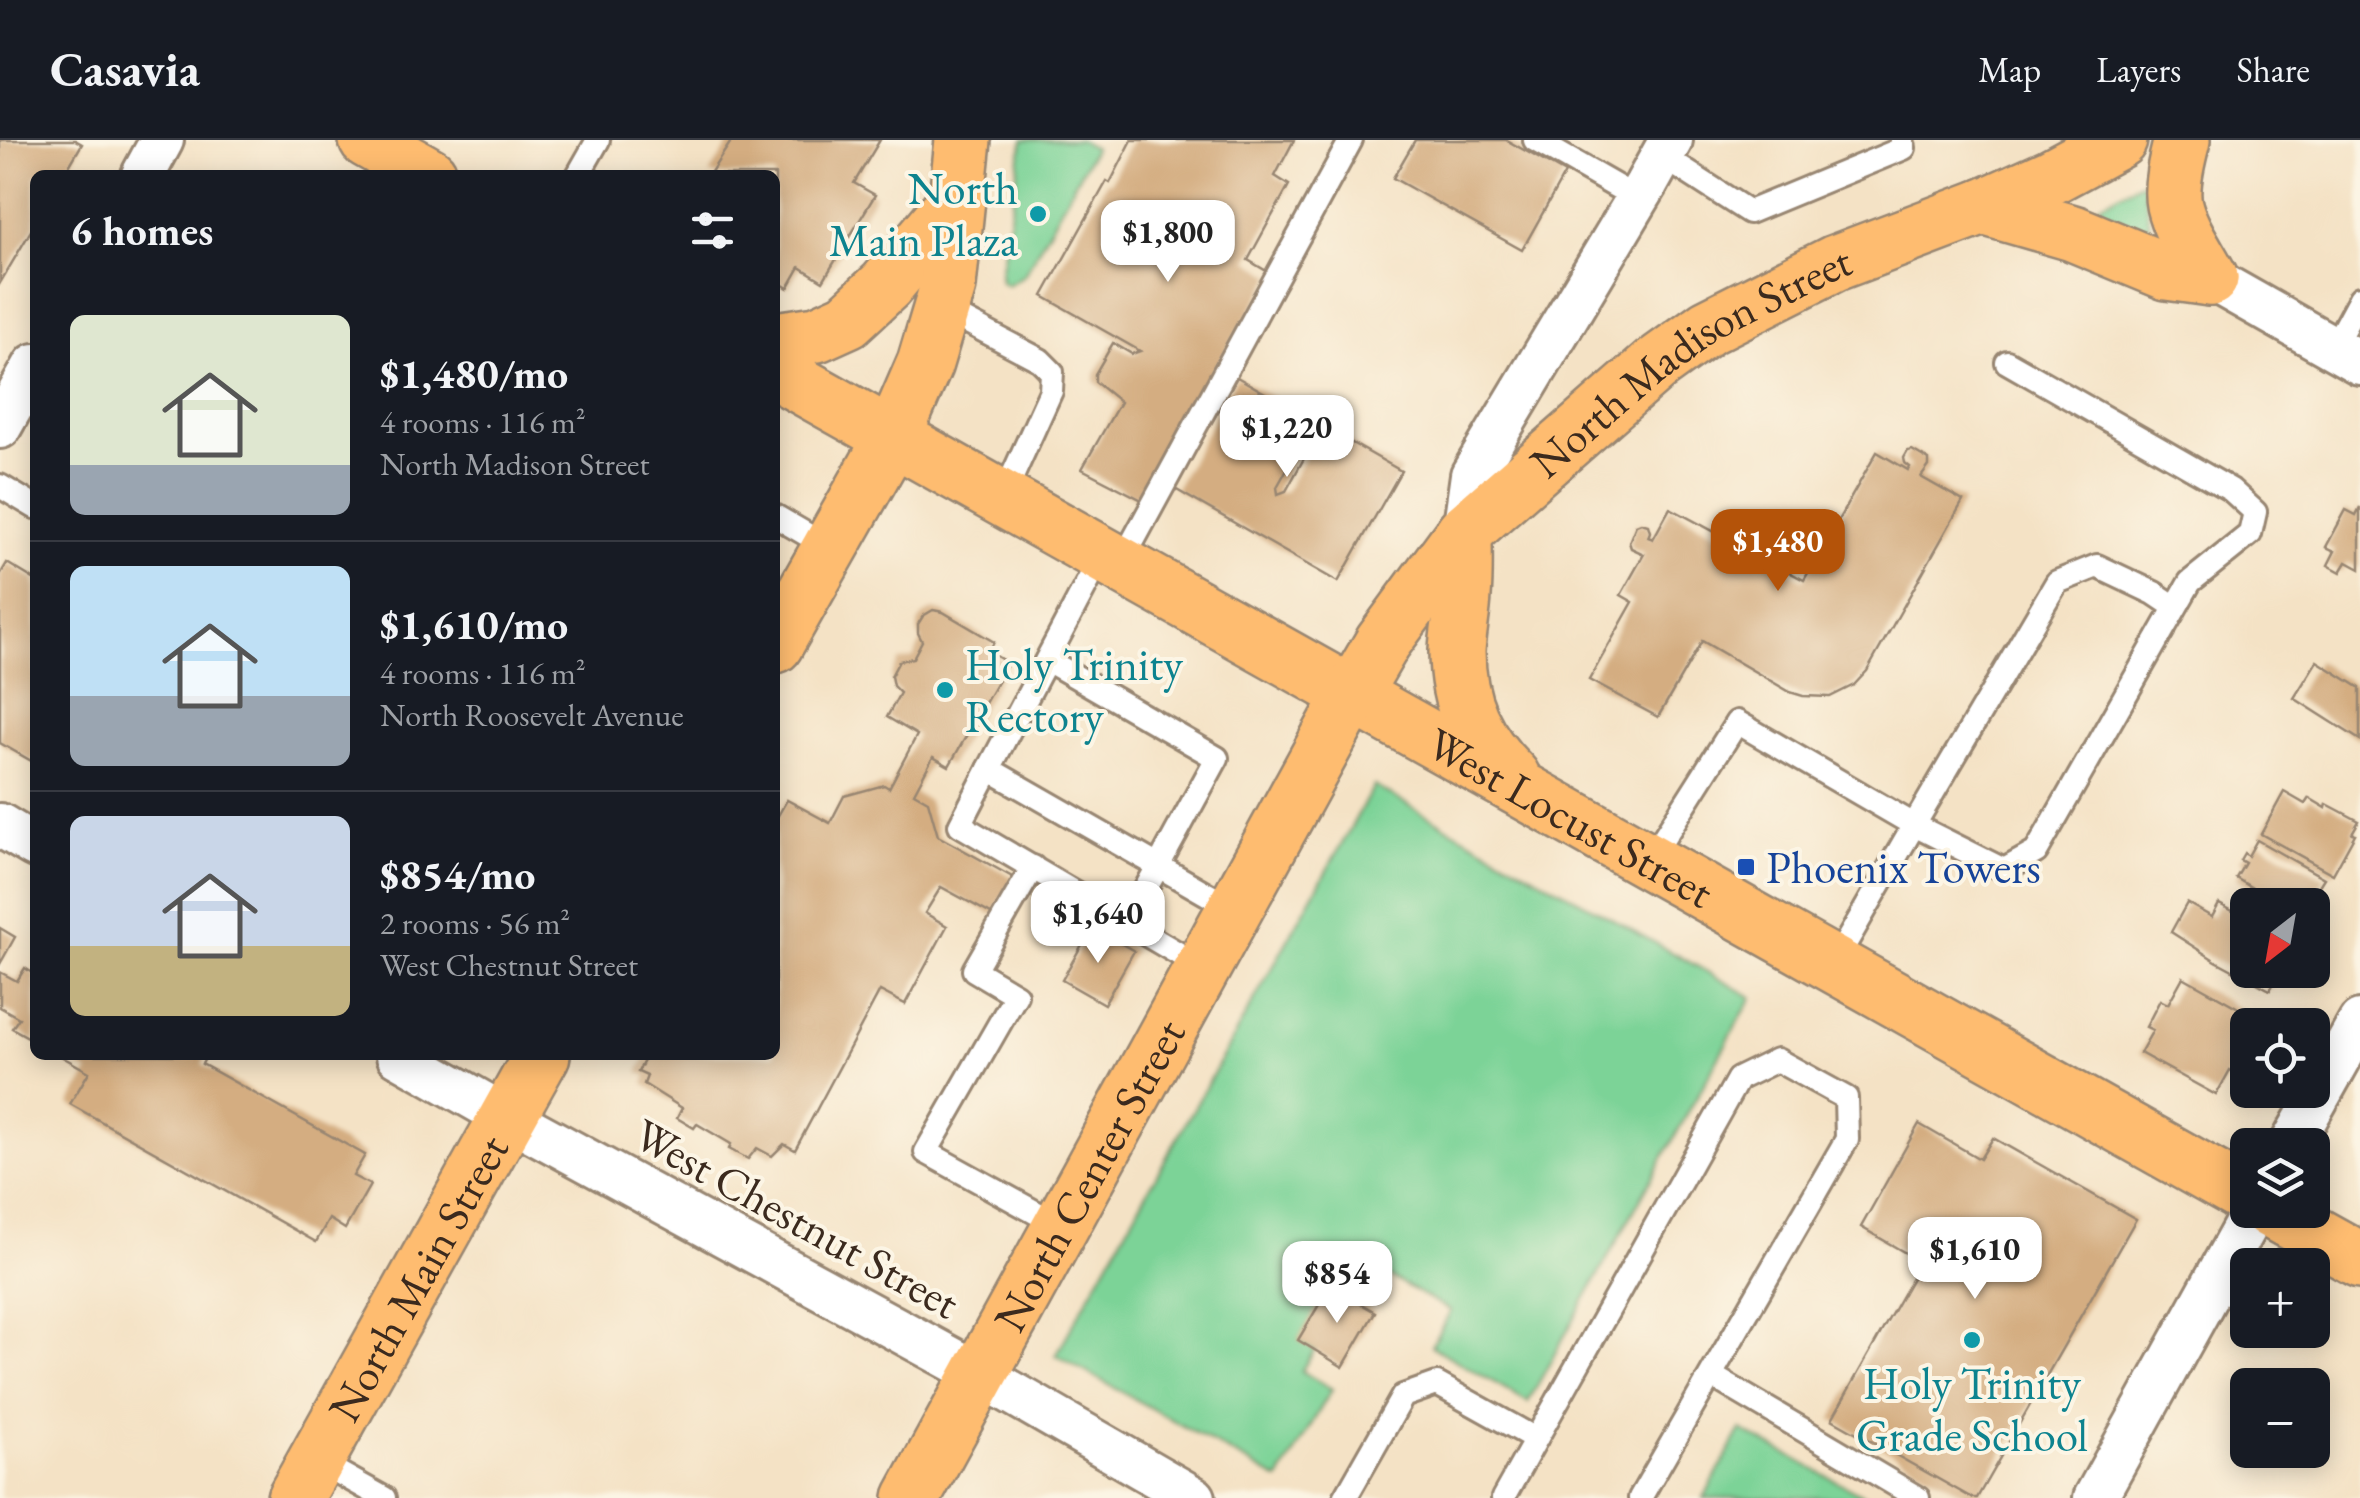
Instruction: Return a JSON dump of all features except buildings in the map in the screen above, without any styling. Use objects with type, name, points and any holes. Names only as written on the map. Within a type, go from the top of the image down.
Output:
[{"type":"main road","points":[[367,140],[420,170]]},
{"type":"main road","name":"North Madison Street","points":[[1352,694],[1383,642],[1464,532],[1654,366],[1708,327],[1835,264],[1984,208],[2119,140]]},
{"type":"main road","points":[[2182,140],[2174,202],[2185,233],[2210,278]]},
{"type":"main road","points":[[780,636],[893,437],[925,364],[948,286],[966,165]]},
{"type":"main road","points":[[780,339],[817,334],[848,320],[886,286],[966,165]]},
{"type":"main road","points":[[1984,208],[2073,233],[2167,272],[2210,278]]},
{"type":"main road","name":"West Locust Street","points":[[780,374],[2230,1187]]},
{"type":"main road","points":[[1464,532],[1457,648],[1459,689],[1472,726],[1495,760],[1528,793]]},
{"type":"main road","name":"North Center Street","points":[[912,1498],[1352,694]]},
{"type":"main road","name":"North Main Street","points":[[305,1479],[539,1060]]},
{"type":"main road","points":[[2302,1228],[2360,1260]]},
{"type":"street","points":[[145,170],[162,140]]},
{"type":"street","points":[[1464,532],[1472,475],[1666,148]]},
{"type":"street","points":[[2210,278],[2347,356]]},
{"type":"street","points":[[0,427],[30,374]]},
{"type":"street","points":[[0,826],[30,843]]},
{"type":"street","points":[[2301,1128],[2360,1022]]},
{"type":"street","name":"West Chestnut Street","points":[[407,1060],[981,1375],[1194,1498]]},
{"type":"street","points":[[2095,1498],[2244,1228]]},
{"type":"lane","points":[[581,170],[598,140]]},
{"type":"lane","points":[[1203,968],[960,825],[1047,660],[1111,560],[1351,140]]},
{"type":"lane","points":[[1535,140],[1638,198]]},
{"type":"lane","points":[[1666,148],[1750,212],[1904,148],[1902,140]]},
{"type":"lane","points":[[2347,356],[2360,298]]},
{"type":"lane","points":[[942,308],[1040,360],[1052,372],[1050,391],[1002,499]]},
{"type":"lane","points":[[1649,861],[1737,722],[1914,825],[2004,870],[2036,852],[2190,582],[2250,534],[2255,512],[2231,490],[2007,362]]},
{"type":"lane","points":[[0,486],[30,505]]},
{"type":"lane","points":[[780,519],[830,548]]},
{"type":"lane","points":[[1833,965],[2057,582],[2097,566],[2174,607]]},
{"type":"lane","points":[[1047,660],[1216,758],[1127,923]]},
{"type":"lane","points":[[989,768],[1235,910]]},
{"type":"lane","points":[[1033,867],[974,970],[1016,995],[926,1152],[1062,1227]]},
{"type":"lane","points":[[1503,1498],[1738,1079],[1777,1060],[1846,1098],[1847,1139],[1640,1498]]},
{"type":"lane","points":[[1712,1376],[1918,1498]]},
{"type":"lane","points":[[1346,1498],[1403,1396],[1436,1384],[1536,1439]]},
{"type":"lane","points":[[305,1479],[384,1498]]},
{"type":"green space","name":"North Main Plaza","points":[[1023,140],[1080,140],[1094,148],[1024,275],[1007,285],[1001,282],[1000,273]]},
{"type":"green space","points":[[2143,181],[2151,239],[2147,243],[2092,211]]},
{"type":"green space","points":[[1374,786],[1752,997],[1528,1402],[1431,1346],[1451,1311],[1365,1263],[1345,1295],[1330,1286],[1299,1340],[1315,1350],[1301,1371],[1332,1389],[1279,1480],[1056,1355]]},
{"type":"green space","points":[[1741,1430],[1868,1498],[1704,1498]]},
{"type":"place","name":"North Main Plaza","points":[[1038,214]]},
{"type":"place","name":"Holy Trinity Rectory","points":[[945,690]]},
{"type":"place","name":"Phoenix Towers","points":[[1746,867]]},
{"type":"place","name":"Holy Trinity Grade School","points":[[1972,1340]]}]
